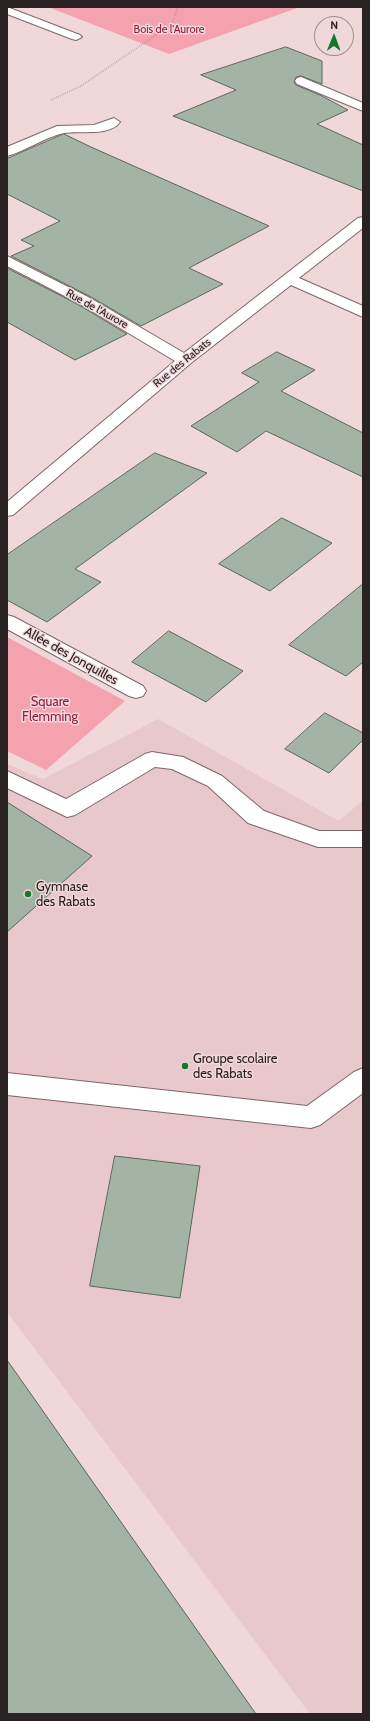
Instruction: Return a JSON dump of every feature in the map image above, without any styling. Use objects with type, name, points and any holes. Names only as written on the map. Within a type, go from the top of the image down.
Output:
[{"type":"street","points":[[7,10],[76,37]]},
{"type":"street","points":[[301,81],[363,107]]},
{"type":"street","points":[[7,152],[62,129],[96,129],[114,122]]},
{"type":"street","name":"Rue des Rabats","points":[[7,511],[185,360],[363,221]]},
{"type":"street","name":"Rue de l'Aurore","points":[[7,260],[85,301],[185,360]]},
{"type":"street","points":[[290,279],[363,312]]},
{"type":"street","name":"Allée des Jonquilles","points":[[7,621],[136,691]]},
{"type":"street","points":[[7,779],[67,809],[152,760],[176,762],[215,782],[256,817],[318,839],[363,839]]},
{"type":"street","points":[[7,1084],[311,1117],[363,1079]]},
{"type":"path","points":[[48,102],[81,86],[172,24],[178,7]]},
{"type":"shaded area","name":"Groupe scolaire des Rabats","points":[[158,719],[339,821],[363,800],[363,1714],[310,1714],[7,1312],[7,764],[43,779]]},
{"type":"green space","name":"Bois de l'Aurore","points":[[48,7],[300,7],[169,54]]},
{"type":"green space","name":"Square Flemming","points":[[7,637],[125,701],[46,770],[7,751]]},
{"type":"building","points":[[286,47],[322,61],[322,84],[301,76],[296,77],[294,82],[296,85],[322,96],[348,110],[317,124],[363,145],[363,191],[173,116],[236,90],[201,75]]},
{"type":"building","points":[[64,134],[269,226],[189,268],[223,284],[141,326],[91,297],[11,256],[34,246],[21,240],[60,221],[7,194],[7,159]]},
{"type":"building","points":[[7,268],[79,305],[127,334],[75,360],[7,322]]},
{"type":"building","points":[[277,352],[315,370],[281,391],[363,433],[363,477],[266,431],[237,452],[191,426],[259,382],[242,373]]},
{"type":"building","points":[[155,453],[207,473],[75,569],[101,582],[47,622],[7,600],[7,555]]},
{"type":"building","points":[[282,518],[332,543],[270,591],[219,564]]},
{"type":"building","points":[[363,584],[363,662],[346,676],[289,645]]},
{"type":"building","points":[[169,631],[243,671],[206,702],[132,662]]},
{"type":"building","points":[[325,713],[363,733],[363,740],[329,773],[285,749]]},
{"type":"building","name":"Gymnase des Rabats","points":[[7,802],[92,856],[7,932]]},
{"type":"building","points":[[115,1156],[200,1166],[180,1298],[90,1286]]},
{"type":"building","points":[[7,1360],[256,1714],[7,1714]]},
{"type":"place","name":"Gymnase des Rabats","points":[[28,894]]},
{"type":"place","name":"Groupe scolaire des Rabats","points":[[185,1066]]}]
